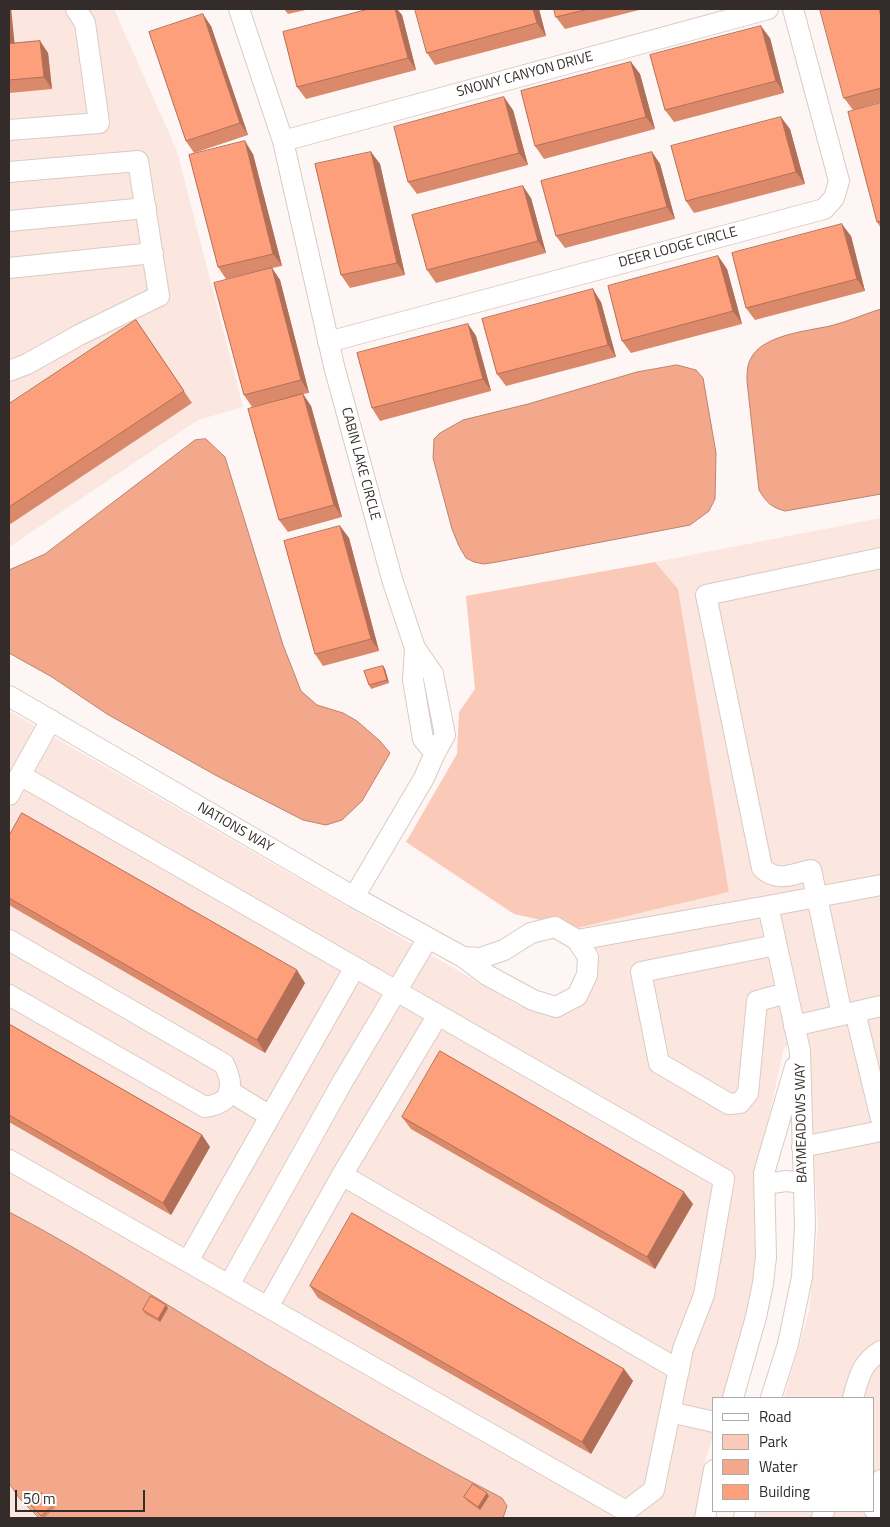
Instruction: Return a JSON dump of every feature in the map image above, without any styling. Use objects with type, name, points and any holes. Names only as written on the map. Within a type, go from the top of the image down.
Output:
[{"type":"street","points":[[9,130],[99,123],[84,23],[76,9]]},
{"type":"street","name":"CABIN LAKE CIRCLE","points":[[239,9],[283,141],[328,342],[392,579],[415,648],[433,674],[445,736],[424,778],[354,897]]},
{"type":"street","name":"SNOWY CANYON DRIVE","points":[[283,141],[768,9]]},
{"type":"street","name":"DEER LODGE CIRCLE","points":[[328,342],[824,209],[834,198],[839,181],[793,9]]},
{"type":"street","points":[[9,172],[138,161],[159,296],[79,335],[27,364],[9,371]]},
{"type":"street","points":[[9,221],[146,208]]},
{"type":"street","points":[[9,268],[153,254]]},
{"type":"street","points":[[881,558],[706,595],[762,868],[770,876],[779,877],[811,870],[848,1014],[881,1119]]},
{"type":"street","name":"NATIONS WAY","points":[[9,696],[354,897],[463,958],[487,976],[533,1000],[556,1007],[576,996],[587,975],[588,957],[577,940]]},
{"type":"street","points":[[9,795],[51,720]]},
{"type":"street","points":[[9,1160],[626,1511],[654,1490],[683,1349],[704,1295],[724,1179],[20,775]]},
{"type":"street","points":[[463,958],[481,958],[504,950],[530,933],[555,927],[577,940],[881,885]]},
{"type":"street","points":[[768,906],[800,1051]]},
{"type":"street","points":[[229,1285],[343,1081],[428,938]]},
{"type":"street","points":[[9,940],[224,1064],[232,1088],[226,1098],[216,1106],[205,1107],[9,995]]},
{"type":"street","points":[[776,945],[641,972],[659,1063],[729,1104],[740,1103],[748,1094],[757,1001],[787,993]]},
{"type":"street","points":[[188,1261],[355,967]]},
{"type":"street","points":[[794,1026],[881,1006]]},
{"type":"street","points":[[268,1307],[342,1175],[438,1015]]},
{"type":"street","name":"BAYMEADOWS WAY","points":[[771,1397],[788,1344],[802,1277],[805,1226],[800,1051]]},
{"type":"street","name":"BAYMEADOWS WAY","points":[[733,1397],[756,1317],[763,1283],[766,1257],[764,1173],[800,1051]]},
{"type":"street","points":[[229,1091],[270,1116]]},
{"type":"street","points":[[802,1147],[881,1131]]},
{"type":"street","points":[[342,1175],[679,1370]]},
{"type":"street","points":[[765,1184],[786,1181],[803,1183]]},
{"type":"street","points":[[853,1397],[860,1372],[872,1356],[881,1351]]},
{"type":"street","points":[[670,1412],[712,1422]]},
{"type":"street","points":[[706,1518],[712,1482]]},
{"type":"street","points":[[875,1503],[878,1482]]},
{"type":"shaded area","points":[[9,9],[114,9],[177,151],[243,407],[198,420],[9,547]]},
{"type":"shaded area","points":[[881,518],[881,1518],[755,1518],[756,1512],[875,1512],[875,1397],[784,1397],[809,1311],[818,1226],[806,1039],[784,1048],[756,1177],[759,1247],[749,1318],[724,1397],[712,1397],[712,1439],[705,1462],[695,1518],[503,1518],[507,1506],[429,1461],[411,1448],[300,1385],[60,1239],[9,1212],[9,711],[519,1006],[555,1014],[576,1007],[596,979],[599,953],[577,928],[729,892],[678,589],[655,562]]},
{"type":"shaded area","points":[[9,1483],[20,1499],[39,1518],[9,1518]]},
{"type":"green space","points":[[655,562],[678,589],[729,892],[577,928],[514,914],[406,842],[457,754],[459,712],[475,689],[466,596]]},
{"type":"water","points":[[881,309],[881,494],[785,511],[776,508],[767,501],[759,490],[747,381],[748,366],[751,358],[757,350],[775,339],[836,324]]},
{"type":"water","points":[[677,365],[696,370],[703,378],[716,453],[715,499],[709,511],[690,525],[484,564],[466,558],[452,529],[433,458],[434,439],[440,433],[463,420],[528,404],[637,372]]},
{"type":"water","points":[[206,439],[225,457],[283,645],[301,691],[317,705],[343,713],[357,721],[380,741],[390,753],[362,801],[342,820],[326,825],[303,820],[217,776],[107,714],[52,677],[9,653],[9,570],[45,554],[195,440]]},
{"type":"water","points":[[9,1212],[80,1251],[346,1412],[502,1498],[507,1506],[503,1518],[39,1518],[20,1499],[9,1483]]},
{"type":"building","points":[[369,9],[395,9],[408,58],[297,87],[283,32]]},
{"type":"building","points":[[415,9],[533,9],[537,23],[427,53]]},
{"type":"building","points":[[554,9],[589,9],[556,17]]},
{"type":"building","points":[[820,9],[879,9],[881,17],[881,88],[844,98]]},
{"type":"building","points":[[203,14],[240,123],[186,141],[149,32]]},
{"type":"building","points":[[761,26],[776,81],[665,110],[650,55]]},
{"type":"building","points":[[40,41],[44,77],[9,80],[9,44]]},
{"type":"building","points":[[631,62],[646,117],[535,146],[521,91]]},
{"type":"building","points":[[504,97],[519,153],[408,182],[394,127]]},
{"type":"building","points":[[881,103],[881,221],[877,222],[848,112]]},
{"type":"building","points":[[781,117],[796,172],[686,201],[671,146]]},
{"type":"building","points":[[245,141],[273,254],[218,267],[189,155]]},
{"type":"building","points":[[371,152],[397,263],[341,275],[315,164]]},
{"type":"building","points":[[652,152],[667,207],[556,236],[541,181]]},
{"type":"building","points":[[523,186],[538,241],[427,270],[412,215]]},
{"type":"building","points":[[842,224],[857,279],[746,308],[732,253]]},
{"type":"building","points":[[718,256],[733,311],[622,341],[608,286]]},
{"type":"building","points":[[272,268],[301,380],[244,395],[214,283]]},
{"type":"building","points":[[593,289],[608,345],[497,374],[482,319]]},
{"type":"building","points":[[136,320],[184,391],[9,507],[9,404]]},
{"type":"building","points":[[468,324],[483,379],[372,408],[357,353]]},
{"type":"building","points":[[303,394],[334,505],[279,520],[248,409]]},
{"type":"building","points":[[340,526],[371,639],[315,654],[284,541]]},
{"type":"building","points":[[383,666],[387,680],[369,685],[364,671]]},
{"type":"building","points":[[22,813],[297,970],[257,1040],[9,898],[9,836]]},
{"type":"building","points":[[9,1024],[202,1135],[163,1203],[9,1115]]},
{"type":"building","points":[[440,1051],[684,1192],[647,1257],[402,1117]]},
{"type":"building","points":[[352,1213],[624,1369],[582,1442],[310,1286]]},
{"type":"building","points":[[151,1296],[166,1305],[158,1319],[143,1310]]},
{"type":"building","points":[[473,1484],[487,1493],[478,1507],[464,1497]]},
{"type":"building","points":[[42,1493],[53,1505],[41,1516],[30,1504]]}]
